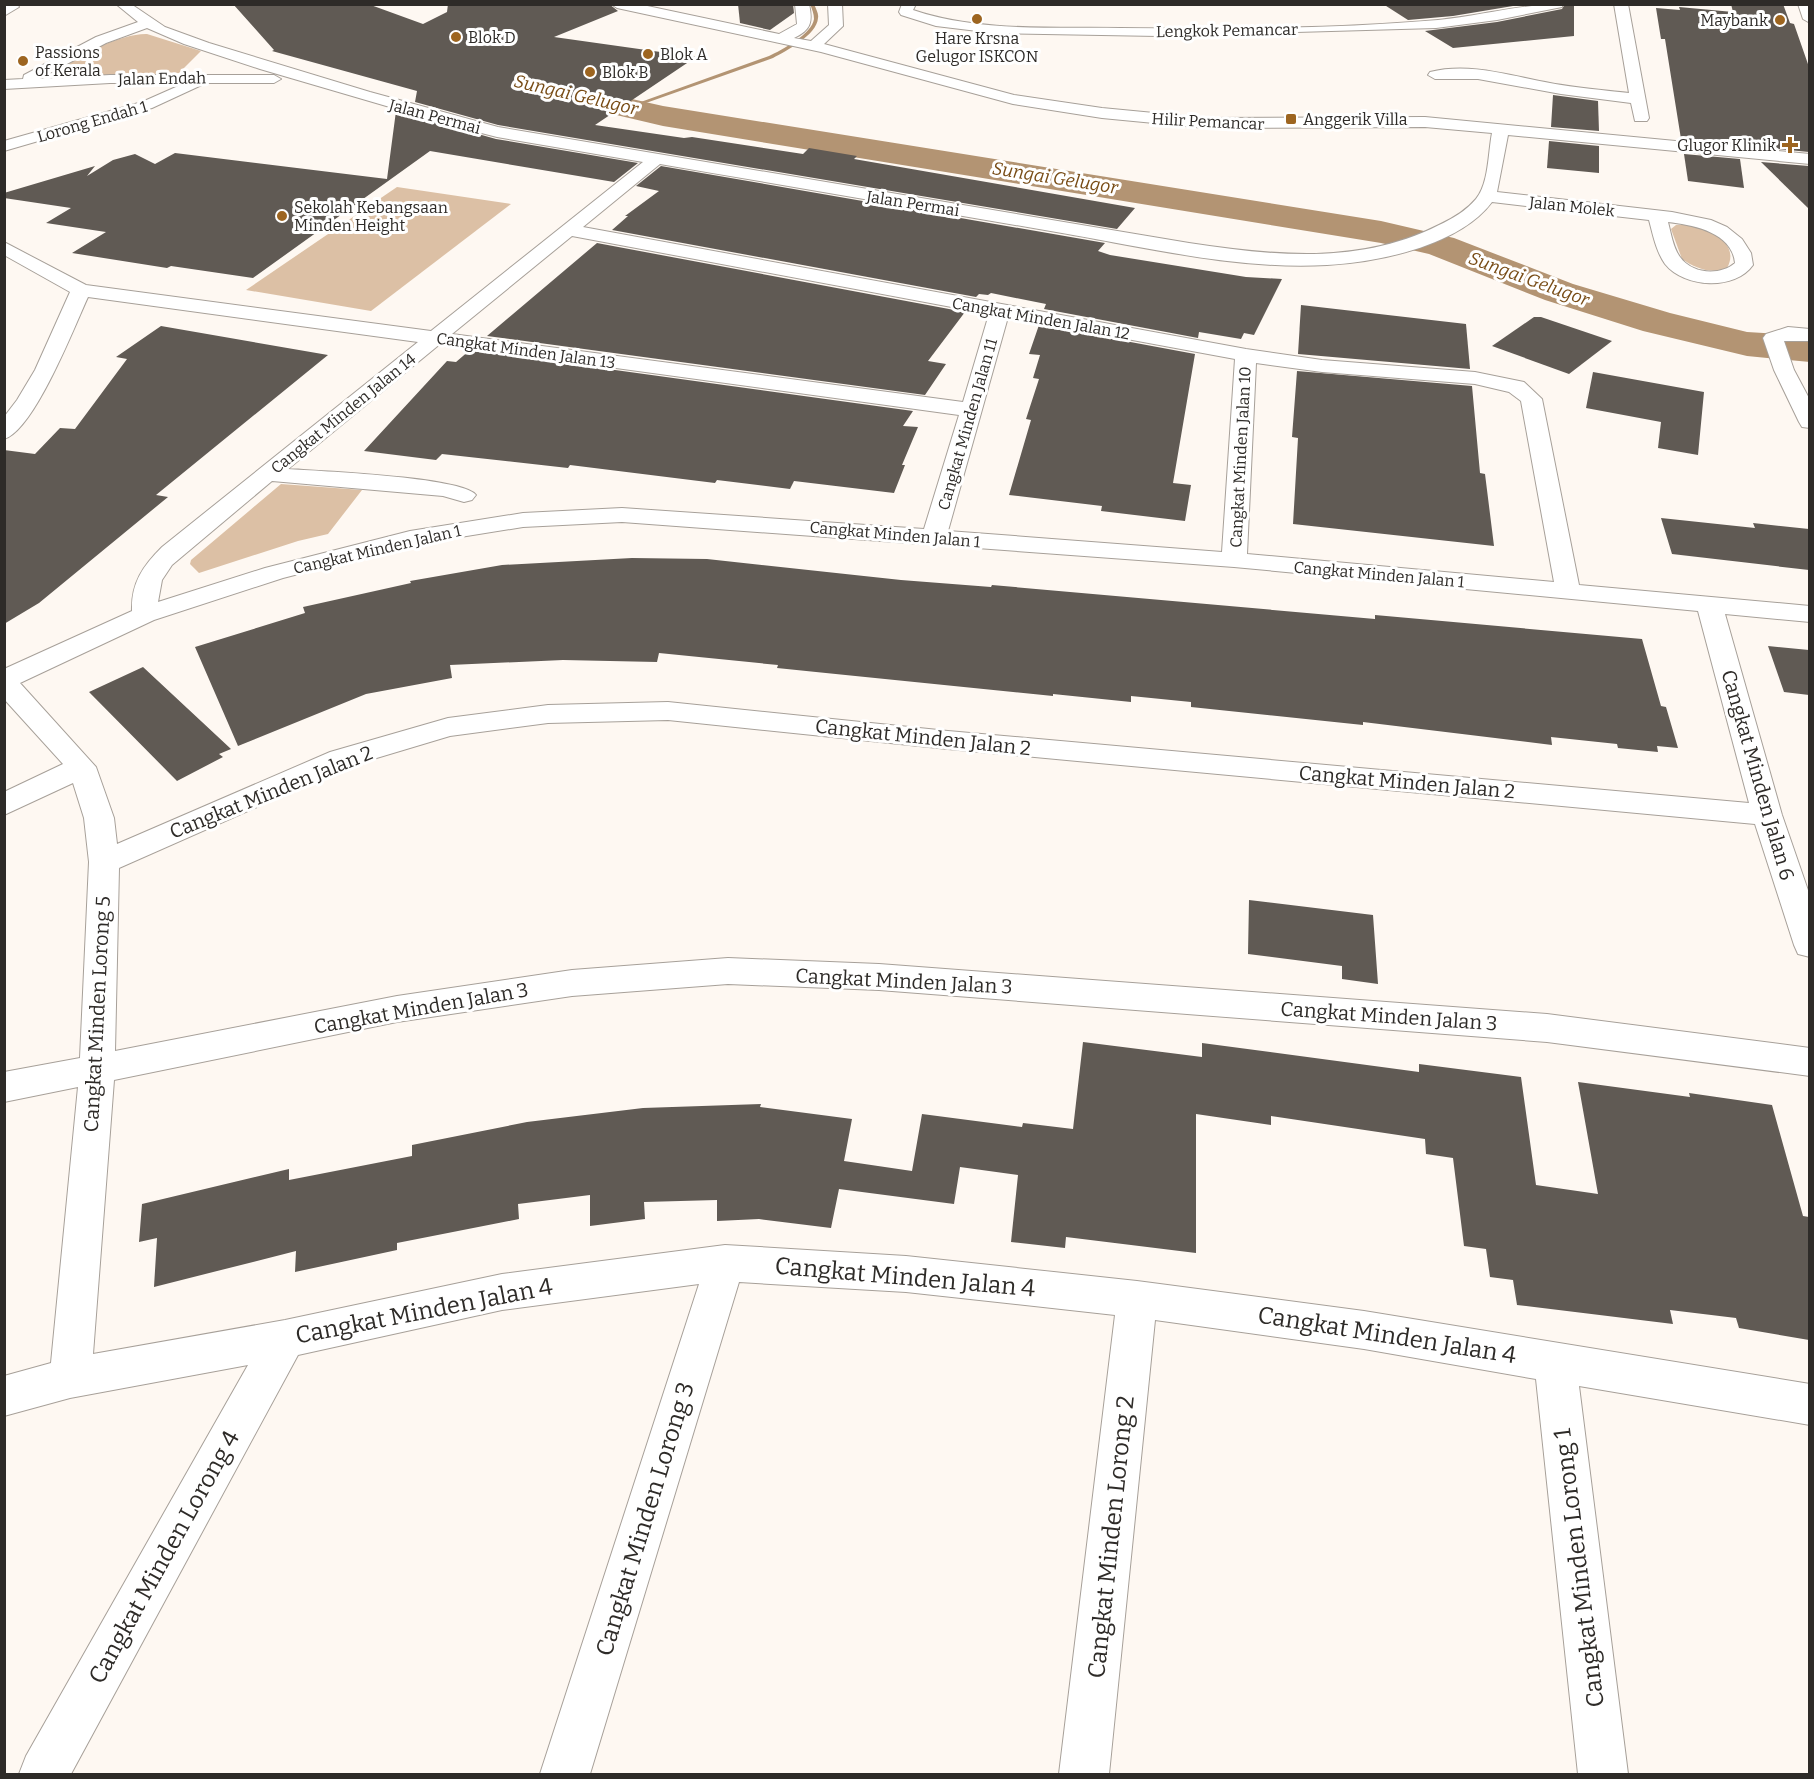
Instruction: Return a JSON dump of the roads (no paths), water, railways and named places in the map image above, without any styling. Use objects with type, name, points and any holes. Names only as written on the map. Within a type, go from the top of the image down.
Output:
[{"type":"street","name":"Jalan Permai","points":[[122,4],[146,24],[190,42],[397,107],[497,132],[1224,255],[1304,260],[1370,254],[1413,244],[1436,235],[1467,216],[1487,196]]},
{"type":"street","name":"Hilir Pemancar","points":[[616,4],[797,42],[1013,99],[1101,113],[1206,123],[1425,122],[1809,159]]},
{"type":"street","points":[[797,42],[807,21],[802,4]]},
{"type":"street","points":[[797,42],[836,26],[835,4]]},
{"type":"street","name":"Lengkok Pemancar","points":[[909,4],[906,12],[919,19],[968,27],[1048,31],[1118,31],[1380,27],[1480,19],[1557,4]]},
{"type":"street","points":[[1621,4],[1645,143]]},
{"type":"street","points":[[1804,4],[1809,19]]},
{"type":"street","points":[[49,76],[101,40],[146,24]]},
{"type":"street","points":[[240,78],[258,73],[264,66]]},
{"type":"street","points":[[1435,75],[1456,73],[1520,80],[1549,88],[1638,99]]},
{"type":"street","name":"Jalan Endah","points":[[5,84],[49,76],[240,78],[320,82]]},
{"type":"street","name":"Lorong Endah 1","points":[[4,146],[147,105],[211,78]]},
{"type":"street","points":[[1487,196],[1501,128]]},
{"type":"street","name":"Cangkat Minden Jalan 14","points":[[145,615],[144,596],[147,580],[154,568],[171,552],[655,160]]},
{"type":"street","name":"Jalan Molek","points":[[1487,196],[1657,216],[1695,221],[1722,231],[1735,242],[1744,257],[1744,265],[1735,274],[1718,277],[1705,276],[1683,269],[1670,259],[1657,216]]},
{"type":"street","name":"Cangkat Minden Jalan 12","points":[[569,230],[1246,355],[1322,366],[1475,378],[1516,387],[1531,399],[1568,591]]},
{"type":"street","points":[[4,247],[81,290],[45,370],[27,402],[4,432]]},
{"type":"street","name":"Cangkat Minden Jalan 13","points":[[81,290],[971,410]]},
{"type":"street","name":"Cangkat Minden Jalan 11","points":[[934,537],[1000,311]]},
{"type":"street","points":[[1809,334],[1788,333],[1773,338],[1784,370],[1809,422]]},
{"type":"street","name":"Cangkat Minden Jalan 10","points":[[1234,560],[1246,355]]},
{"type":"street","points":[[268,474],[445,489],[464,495]]},
{"type":"street","name":"Cangkat Minden Jalan 1","points":[[4,681],[145,615],[222,589],[359,550],[410,538],[523,520],[622,515],[1234,560],[1809,614]]},
{"type":"street","name":"Cangkat Minden Jalan 6","points":[[1709,604],[1767,815],[1809,945]]},
{"type":"street","name":"Cangkat Minden Lorong 5","points":[[4,681],[82,767],[99,818],[104,862],[97,1068],[70,1378]]},
{"type":"street","name":"Cangkat Minden Jalan 2","points":[[104,862],[340,759],[448,726],[548,714],[668,711],[948,740],[1767,815]]},
{"type":"street","points":[[4,805],[82,767]]},
{"type":"street","name":"Cangkat Minden Jalan 3","points":[[4,1087],[409,1008],[572,983],[728,971],[879,977],[1547,1028],[1809,1062]]},
{"type":"street","name":"Cangkat Minden Jalan 4","points":[[4,1396],[70,1378],[285,1338],[502,1292],[725,1263],[906,1274],[1137,1299],[1364,1330],[1555,1360],[1809,1405]]},
{"type":"street","name":"Cangkat Minden Lorong 3","points":[[565,1774],[725,1263]]},
{"type":"street","name":"Cangkat Minden Lorong 2","points":[[1084,1774],[1137,1299]]},
{"type":"street","name":"Cangkat Minden Lorong 4","points":[[44,1774],[285,1338]]},
{"type":"street","name":"Cangkat Minden Lorong 1","points":[[1555,1360],[1603,1774]]},
{"type":"waterway","points":[[627,108],[783,51],[804,36],[814,25],[816,17],[812,4]]},
{"type":"waterway","name":"Sungai Gelugor","points":[[534,86],[663,116],[1381,232],[1441,246],[1559,292],[1657,322],[1747,344],[1810,349]]},
{"type":"place","name":"Hare Krsna Gelugor ISKCON","points":[[977,19]]},
{"type":"place","name":"Maybank","points":[[1780,20]]},
{"type":"place","name":"Blok D","points":[[456,37]]},
{"type":"place","name":"Blok A","points":[[648,54]]},
{"type":"place","name":"Passions of Kerala","points":[[23,61]]},
{"type":"place","name":"Blok B","points":[[590,72]]},
{"type":"place","name":"Anggerik Villa","points":[[1291,119]]},
{"type":"place","name":"Glugor Klinik","points":[[1790,145]]},
{"type":"place","name":"Sekolah Kebangsaan Minden Height","points":[[282,216]]}]
